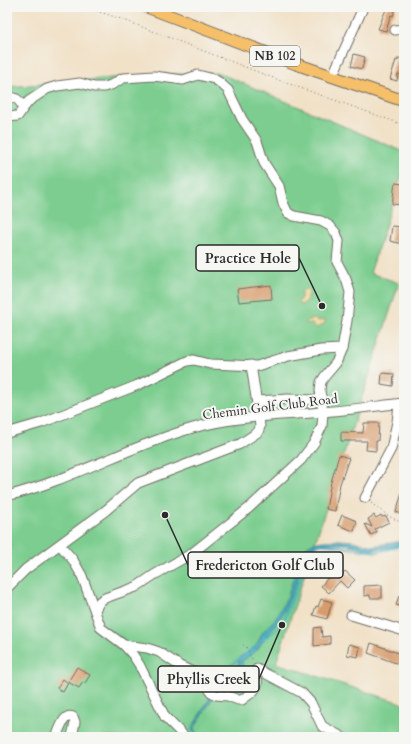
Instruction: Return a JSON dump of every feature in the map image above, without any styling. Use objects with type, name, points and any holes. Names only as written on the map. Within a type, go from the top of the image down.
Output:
[{"type":"main road","name":"NB 102","points":[[147,7],[296,64],[404,102]]},
{"type":"street","points":[[332,77],[362,10]]},
{"type":"street","points":[[7,117],[18,116],[29,101],[47,89],[57,86],[74,83],[104,87],[128,77],[159,76],[184,80],[198,75],[214,79],[228,90],[242,119],[257,141],[262,159],[279,186],[283,203],[288,213],[294,216],[325,223],[330,226],[338,237],[337,262],[346,279],[350,292],[342,349],[336,363],[321,382],[323,422],[314,443],[302,460],[270,489],[191,554],[136,587],[105,598],[100,601],[95,610]]},
{"type":"street","points":[[7,96],[17,99],[24,107]]},
{"type":"street","points":[[7,433],[40,423],[138,385],[188,361],[194,360],[210,364],[257,366],[305,352],[342,349]]},
{"type":"street","points":[[7,588],[26,569],[105,511],[138,483],[246,441],[259,429],[257,401],[250,365]]},
{"type":"street","points":[[257,401],[288,399],[315,400],[319,399],[321,396]]},
{"type":"street","points":[[365,498],[391,449],[402,404]]},
{"type":"street","name":"Chemin Golf Club Road","points":[[7,496],[26,492],[124,453],[193,428],[232,420],[402,404]]},
{"type":"street","points":[[60,545],[73,560],[82,576],[101,628],[124,645],[140,666],[165,717],[185,737]]},
{"type":"street","points":[[351,615],[404,631]]},
{"type":"street","points":[[124,645],[147,648],[164,654],[180,666],[202,678],[214,694],[228,696],[238,700],[242,700],[256,688],[257,669],[302,693],[311,703],[322,726],[342,737]]},
{"type":"street","points":[[56,737],[64,719],[70,716],[73,717],[75,722],[72,737]]},
{"type":"path","points":[[85,7],[124,20],[281,81],[404,125]]},
{"type":"path","points":[[365,498],[386,515],[404,524]]},
{"type":"path","points":[[243,645],[251,656]]},
{"type":"green space","points":[[219,73],[404,152],[404,168],[370,273],[399,283],[276,663],[404,704],[404,737],[7,737],[7,87],[159,74]]},
{"type":"sand","points":[[308,290],[309,294],[306,302],[301,305],[298,302],[301,298],[301,292]]},
{"type":"sand","points":[[314,319],[319,321],[325,320],[325,323],[317,328],[312,324],[306,323],[308,320]]},
{"type":"water","points":[[339,540],[352,541],[373,546],[404,541],[404,545],[371,550],[346,544],[324,544],[309,548],[285,610],[257,650],[242,661],[242,665],[250,673],[249,679],[242,685],[227,686],[218,689],[195,727],[194,730],[197,731],[198,737],[196,737],[192,728],[219,682],[223,680],[240,681],[246,675],[238,665],[240,657],[255,648],[263,632],[276,618],[287,598],[303,550],[310,544]]},
{"type":"building","points":[[387,7],[396,7],[393,16],[391,15],[386,31],[378,29]]},
{"type":"building","points":[[354,54],[365,57],[362,69],[351,66]]},
{"type":"building","points":[[398,58],[404,59],[404,75],[398,74],[397,81],[390,79]]},
{"type":"building","points":[[395,183],[404,184],[404,205],[392,204]]},
{"type":"building","points":[[392,226],[404,227],[403,244],[390,241]]},
{"type":"building","points":[[271,285],[272,299],[239,302],[237,289]]},
{"type":"building","points":[[382,373],[394,374],[393,386],[381,384]]},
{"type":"building","points":[[364,423],[379,423],[376,451],[366,450],[367,441],[341,441],[341,432],[363,433]]},
{"type":"building","points":[[339,455],[349,458],[340,484],[335,511],[326,509],[331,482]]},
{"type":"building","points":[[404,490],[404,515],[396,512]]},
{"type":"building","points":[[342,515],[357,521],[354,531],[338,525]]},
{"type":"building","points":[[374,515],[376,518],[381,515],[382,517],[386,516],[389,522],[375,529],[377,532],[371,535],[365,524],[372,527],[368,519]]},
{"type":"building","points":[[345,571],[355,580],[347,588],[340,581],[329,593],[321,586],[332,573],[338,579]]},
{"type":"building","points":[[382,585],[382,598],[370,598],[370,595],[364,596],[364,586]]},
{"type":"building","points":[[399,596],[404,598],[404,607],[396,605]]},
{"type":"building","points":[[321,599],[332,602],[327,619],[313,615],[316,606],[318,607]]},
{"type":"building","points":[[321,627],[322,637],[330,636],[330,644],[314,646],[314,628]]},
{"type":"building","points":[[371,643],[404,655],[404,666],[368,653]]},
{"type":"building","points":[[349,644],[360,647],[358,657],[347,655]]},
{"type":"building","points":[[77,667],[90,675],[85,683],[83,682],[79,688],[68,682]]},
{"type":"building","points":[[63,679],[68,683],[63,692],[57,688]]},
{"type":"waterway","points":[[262,640],[282,625],[312,549],[320,544],[377,552],[404,545]]},
{"type":"waterway","points":[[245,654],[257,645]]},
{"type":"waterway","points":[[214,688],[211,682],[240,658]]},
{"type":"place","name":"Practice Hole","points":[[322,306]]},
{"type":"place","name":"Fredericton Golf Club","points":[[165,515]]},
{"type":"place","name":"Phyllis Creek","points":[[282,625]]}]
